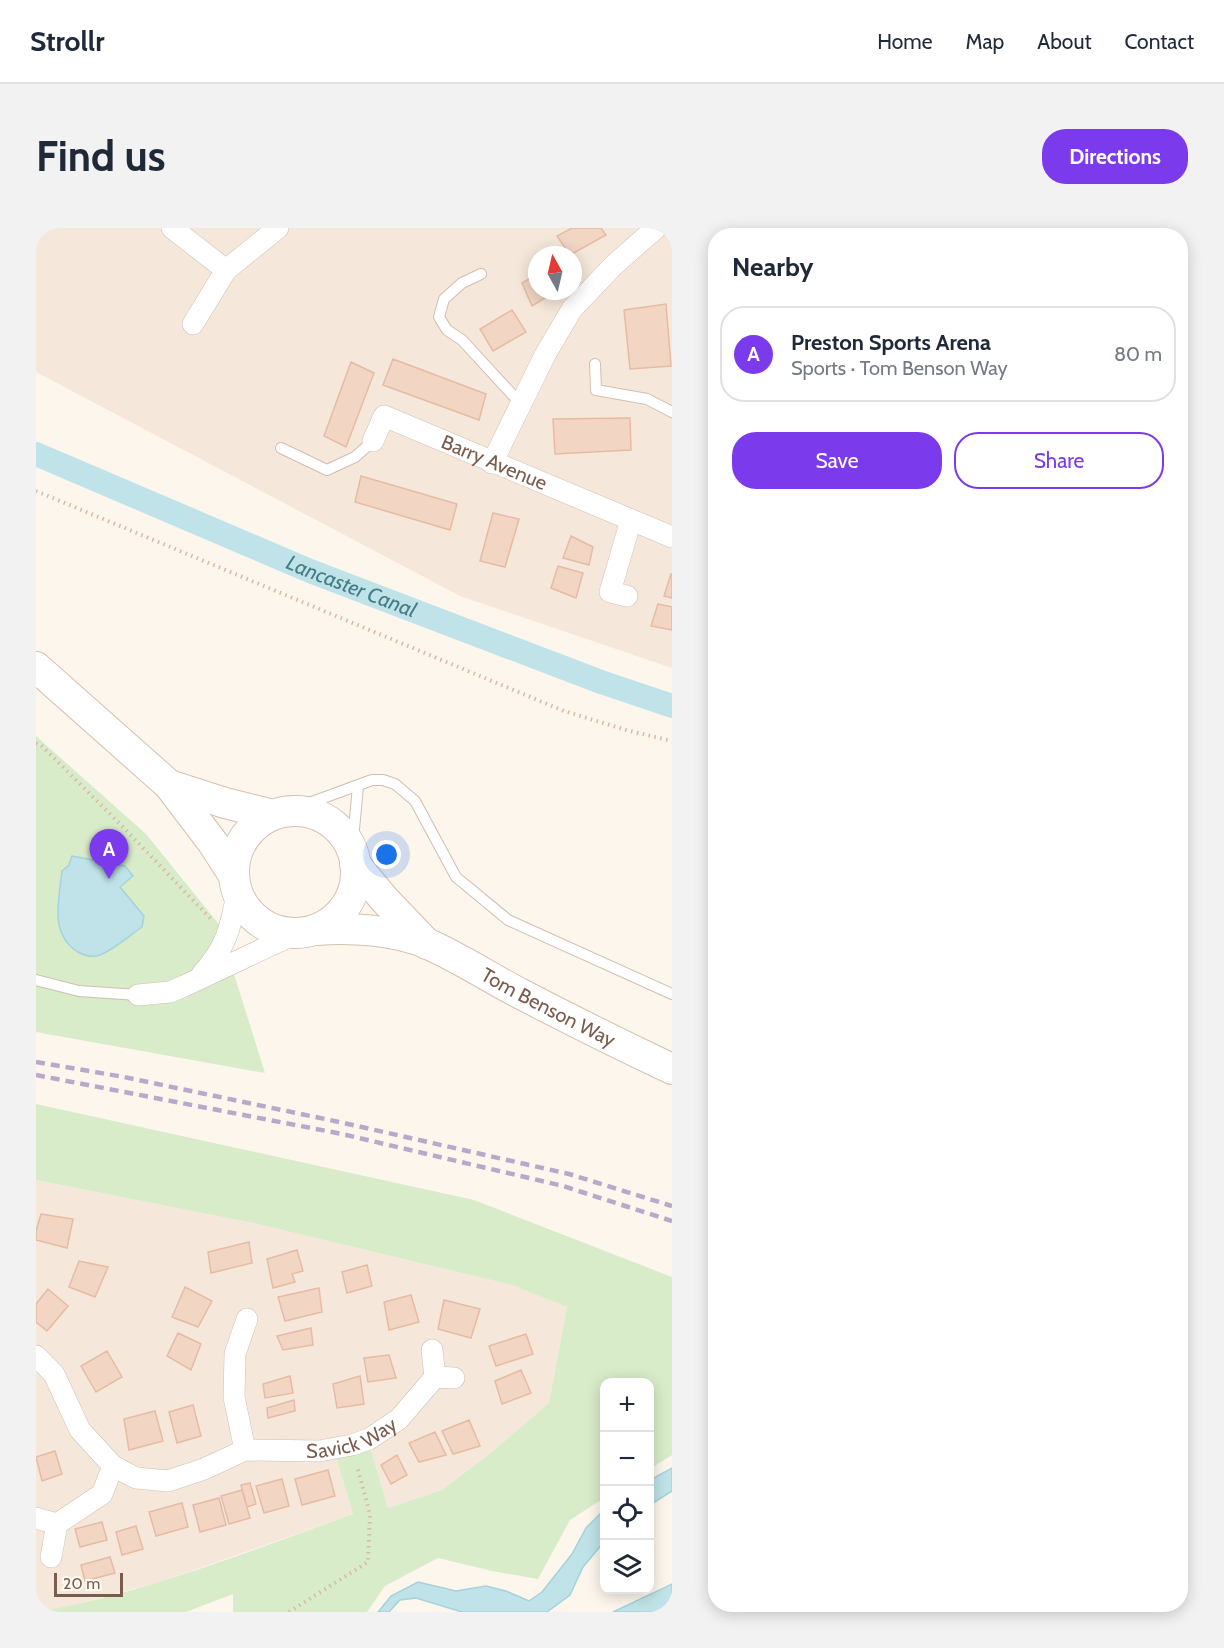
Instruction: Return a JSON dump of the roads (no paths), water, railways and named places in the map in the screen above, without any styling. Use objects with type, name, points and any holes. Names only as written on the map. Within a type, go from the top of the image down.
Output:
[{"type":"main road","points":[[36,668],[169,785],[213,843],[246,910],[260,923],[278,931],[306,932],[334,920],[347,904],[355,885],[354,857],[342,832],[326,819],[306,812],[279,814],[225,803],[169,785]]},
{"type":"main road","points":[[235,884],[236,855],[244,838],[256,825],[279,814]]},
{"type":"main road","name":"Tom Benson Way","points":[[354,857],[384,899],[428,944]]},
{"type":"main road","name":"Tom Benson Way","points":[[306,932],[338,928],[360,930],[384,933],[428,944],[510,989],[672,1069]]},
{"type":"street","points":[[172,228],[226,270]]},
{"type":"street","points":[[193,324],[226,270],[278,228]]},
{"type":"street","points":[[492,463],[545,355],[572,309],[614,265],[656,228]]},
{"type":"street","name":"Barry Avenue","points":[[373,441],[384,416],[672,537]]},
{"type":"street","points":[[627,596],[610,592],[631,520]]},
{"type":"street","points":[[198,979],[220,953],[228,937],[235,884]]},
{"type":"street","points":[[138,995],[170,992],[306,932]]},
{"type":"street","points":[[245,1450],[234,1397],[235,1353],[247,1319]]},
{"type":"street","name":"Savick Way","points":[[36,1356],[54,1374],[80,1430],[113,1466],[136,1478],[168,1481],[204,1469],[245,1450],[319,1451],[352,1445],[369,1439],[399,1419],[444,1377],[432,1350]]},
{"type":"street","points":[[51,1557],[57,1524],[102,1494],[113,1466]]},
{"type":"street","points":[[36,1518],[57,1524]]},
{"type":"lane","points":[[481,274],[462,283],[444,299],[439,317],[447,330],[462,340],[521,404]]},
{"type":"lane","points":[[595,364],[596,390],[646,399],[672,412]]},
{"type":"lane","points":[[281,448],[327,470],[355,457],[373,441]]},
{"type":"lane","points":[[279,814],[372,780],[383,780],[395,784],[415,801],[456,877],[508,920],[672,994]]},
{"type":"lane","points":[[354,857],[358,786]]},
{"type":"lane","points":[[36,980],[79,991],[138,995]]},
{"type":"water","points":[[72,856],[125,866],[133,876],[120,887],[144,916],[142,927],[97,956],[83,955],[69,945],[59,926],[58,905],[62,871],[69,865]]},
{"type":"water","points":[[672,1468],[672,1491],[654,1502],[654,1486],[654,1478]]},
{"type":"water","points":[[600,1514],[600,1547],[583,1567],[570,1595],[547,1612],[462,1612],[416,1598],[400,1600],[389,1612],[378,1612],[391,1596],[418,1582],[456,1591],[486,1586],[506,1591],[529,1601],[542,1592],[572,1554],[586,1528]]},
{"type":"water","points":[[672,1584],[672,1612],[613,1612],[654,1594]]},
{"type":"waterway","name":"Lancaster Canal","points":[[36,454],[310,571],[601,682],[672,706]]},
{"type":"railway","points":[[36,1062],[124,1077],[344,1123],[569,1174],[672,1206]]},
{"type":"railway","points":[[36,1075],[342,1134],[563,1186],[672,1221]]},
{"type":"place","name":"Preston Sports Arena","points":[[109,879]]}]
